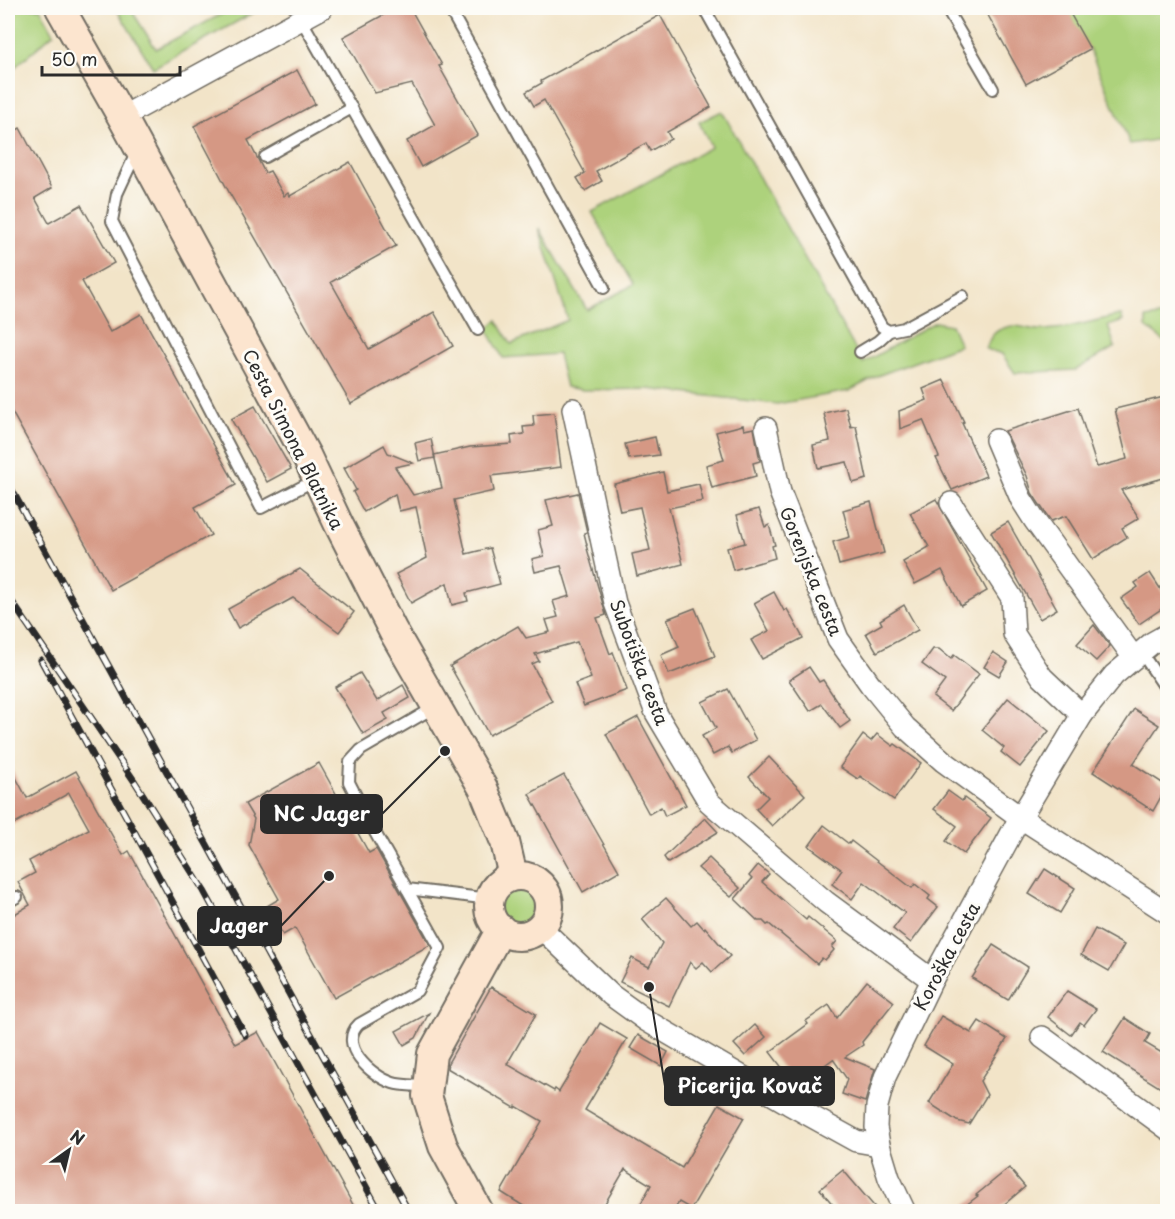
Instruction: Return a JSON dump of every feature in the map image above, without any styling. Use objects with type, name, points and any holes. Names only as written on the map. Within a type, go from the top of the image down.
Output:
[{"type":"street","name":"Cesta Simona Blatnika","points":[[60,8],[307,457],[393,631],[483,788],[505,842],[513,876]]},
{"type":"street","points":[[122,117],[322,8]]},
{"type":"street","name":"Subotiška cesta","points":[[573,409],[615,603],[656,713],[709,802],[826,902],[932,980]]},
{"type":"street","name":"Gorenjska cesta","points":[[766,428],[780,492],[838,639],[905,727],[943,761],[1021,818],[1167,914]]},
{"type":"street","points":[[996,440],[1026,506],[1138,655]]},
{"type":"street","points":[[951,502],[1012,598],[1014,634],[1042,677],[1082,715]]},
{"type":"street","name":"Koroška cesta","points":[[905,1212],[889,1178],[876,1127],[877,1106],[885,1077],[932,980],[1021,818],[1082,715],[1114,675],[1167,634]]},
{"type":"street","points":[[513,876],[526,877],[537,882],[546,892],[549,904],[547,917],[540,927],[521,936],[501,929],[494,921],[490,910],[490,899],[495,889],[503,881],[513,876]]},
{"type":"street","points":[[540,927],[610,995],[648,1021],[856,1141],[879,1145]]},
{"type":"street","points":[[478,1212],[443,1146],[427,1096],[432,1054],[501,929]]},
{"type":"street","points":[[1041,1037],[1167,1129]]},
{"type":"lane","points":[[449,8],[604,288]]},
{"type":"lane","points":[[704,8],[882,327],[889,331]]},
{"type":"lane","points":[[946,8],[993,89]]},
{"type":"lane","points":[[301,19],[478,330]]},
{"type":"lane","points":[[265,157],[352,108]]},
{"type":"lane","points":[[139,148],[117,194],[112,221],[261,508],[317,479]]},
{"type":"lane","points":[[860,352],[889,331],[904,327],[963,296]]},
{"type":"lane","points":[[1138,655],[1167,692]]},
{"type":"lane","points":[[428,1087],[393,1083],[376,1075],[355,1052],[352,1040],[353,1030],[359,1023],[417,991],[440,948],[349,782],[350,762],[361,750],[436,706]]},
{"type":"lane","points":[[407,889],[490,899]]},
{"type":"green space","points":[[8,8],[40,8],[54,33],[8,73]]},
{"type":"green space","points":[[116,8],[130,8],[156,49],[233,8],[262,8],[153,68]]},
{"type":"green space","points":[[1066,8],[1167,8],[1168,126],[1157,132],[1161,139],[1130,144],[1090,51]]},
{"type":"green space","points":[[722,111],[863,363],[935,322],[951,325],[960,345],[877,376],[849,391],[777,404],[648,389],[583,390],[566,387],[558,354],[503,358],[487,329],[497,320],[511,344],[568,320],[539,228],[587,310],[633,285],[592,212],[711,147],[699,122]]},
{"type":"green space","points":[[1121,315],[1123,321],[1108,326],[1115,347],[1076,370],[1015,373],[1002,354],[986,349],[994,334],[1006,327],[1049,330]]},
{"type":"green space","points":[[1168,315],[1167,343],[1146,327],[1146,318]]},
{"type":"green space","points":[[519,883],[535,889],[541,905],[535,921],[519,927],[503,921],[497,905],[503,889]]},
{"type":"building","points":[[396,8],[410,8],[442,65],[439,66],[478,135],[421,167],[407,141],[435,125],[412,84],[375,93],[343,37]]},
{"type":"building","points":[[984,8],[1067,8],[1090,49],[1026,84]]},
{"type":"building","points":[[660,15],[711,107],[667,132],[671,139],[650,151],[646,143],[596,171],[602,181],[585,191],[577,178],[585,173],[544,100],[534,106],[526,92],[542,83],[541,81]]},
{"type":"building","points":[[297,70],[315,104],[248,140],[265,173],[270,171],[284,196],[288,193],[290,196],[350,162],[396,246],[331,282],[369,349],[434,312],[453,346],[351,404],[230,194],[194,126]]},
{"type":"building","points":[[20,128],[52,188],[35,198],[49,223],[81,205],[114,263],[82,281],[110,332],[141,314],[236,485],[195,507],[211,535],[111,590],[8,405],[8,135]]},
{"type":"building","points":[[944,380],[986,476],[952,490],[936,458],[939,457],[923,420],[900,429],[899,411],[927,400],[923,389]]},
{"type":"building","points":[[1164,397],[1167,413],[1167,477],[1121,490],[1139,518],[1122,528],[1127,537],[1093,559],[1066,516],[1051,521],[1046,514],[1032,493],[1027,476],[1005,431],[1078,408],[1097,467],[1127,459],[1115,409]]},
{"type":"building","points":[[255,406],[291,469],[267,482],[231,419]]},
{"type":"building","points":[[846,408],[851,427],[856,426],[867,479],[853,483],[847,462],[818,468],[813,445],[830,441],[824,413]]},
{"type":"building","points":[[554,413],[561,467],[491,476],[494,491],[454,500],[466,554],[490,548],[500,584],[466,593],[468,601],[452,605],[447,583],[411,603],[396,574],[427,558],[416,507],[399,511],[395,494],[364,512],[353,492],[356,490],[344,468],[384,445],[388,453],[413,463],[395,467],[413,495],[442,488],[434,455],[470,447],[512,444],[511,436],[524,434],[523,427],[534,426],[533,415]]},
{"type":"building","points":[[743,425],[744,430],[754,428],[760,461],[753,463],[756,476],[712,488],[706,465],[724,460],[716,432]]},
{"type":"building","points":[[655,437],[659,455],[629,459],[625,444]]},
{"type":"building","points":[[431,439],[435,458],[419,461],[415,443]]},
{"type":"building","points":[[663,472],[667,491],[699,484],[703,501],[669,508],[683,564],[637,576],[632,554],[650,550],[640,507],[620,511],[614,484]]},
{"type":"building","points":[[578,493],[587,532],[584,533],[586,545],[606,615],[597,618],[610,654],[613,652],[627,690],[584,706],[575,684],[591,678],[577,642],[535,654],[539,661],[532,664],[552,701],[489,735],[450,666],[518,626],[526,638],[550,632],[546,620],[558,617],[553,601],[570,596],[561,566],[535,572],[532,559],[544,556],[538,530],[553,526],[546,500]]},
{"type":"building","points":[[936,499],[987,591],[961,606],[942,570],[915,584],[903,562],[929,547],[910,513]]},
{"type":"building","points":[[871,502],[884,553],[839,565],[833,542],[850,537],[843,510]]},
{"type":"building","points":[[759,509],[765,527],[769,525],[775,545],[772,546],[775,558],[733,570],[727,548],[745,543],[737,515]]},
{"type":"building","points":[[1008,522],[1057,609],[1040,619],[991,532]]},
{"type":"building","points":[[300,569],[354,612],[339,632],[293,598],[238,628],[228,609]]},
{"type":"building","points":[[1150,573],[1167,599],[1167,605],[1139,624],[1121,599],[1138,587],[1135,583]]},
{"type":"building","points":[[774,592],[784,611],[787,609],[803,638],[762,659],[751,640],[769,631],[754,603]]},
{"type":"building","points":[[904,605],[918,630],[877,652],[866,633],[882,624],[880,620]]},
{"type":"building","points":[[695,608],[715,656],[669,674],[661,655],[679,647],[667,619]]},
{"type":"building","points":[[1094,625],[1110,646],[1096,661],[1077,644]]},
{"type":"building","points":[[933,649],[939,649],[951,659],[954,655],[979,674],[951,711],[933,697],[945,681],[922,664]]},
{"type":"building","points":[[993,652],[1008,662],[999,676],[984,667]]},
{"type":"building","points":[[809,667],[819,682],[823,680],[850,721],[840,728],[822,704],[810,711],[789,680]]},
{"type":"building","points":[[360,673],[377,701],[403,685],[410,698],[384,713],[388,720],[363,734],[335,687]]},
{"type":"building","points":[[728,689],[756,740],[732,753],[728,747],[713,755],[702,736],[716,728],[702,702]]},
{"type":"building","points":[[1008,698],[1049,731],[1020,767],[1001,752],[1004,748],[982,730]]},
{"type":"building","points":[[1134,709],[1159,725],[1133,764],[1167,786],[1153,811],[1093,772]]},
{"type":"building","points":[[638,717],[686,805],[665,816],[661,807],[649,814],[606,734]]},
{"type":"building","points":[[877,734],[921,763],[894,800],[860,776],[858,779],[840,767],[863,735],[871,741]]},
{"type":"building","points":[[769,757],[805,795],[772,826],[756,809],[768,797],[749,777]]},
{"type":"building","points":[[8,763],[27,798],[76,771],[123,855],[129,851],[235,1044],[258,1032],[357,1212],[8,1212],[8,918],[30,905],[18,882],[35,873],[29,861],[89,829],[69,793],[8,827]]},
{"type":"building","points":[[319,763],[369,853],[376,849],[430,945],[334,998],[295,928],[283,935],[267,906],[279,899],[249,845],[254,819],[245,804]]},
{"type":"building","points":[[564,775],[619,871],[583,892],[529,794]]},
{"type":"building","points":[[948,791],[962,801],[964,798],[991,818],[964,854],[946,841],[957,826],[934,809]]},
{"type":"building","points":[[705,818],[718,832],[668,863],[664,857]]},
{"type":"building","points":[[824,825],[849,844],[851,841],[912,888],[915,884],[930,896],[928,899],[938,907],[911,943],[893,929],[905,913],[864,882],[852,899],[832,884],[842,870],[809,846]]},
{"type":"building","points":[[709,858],[740,888],[731,897],[698,868]]},
{"type":"building","points":[[758,865],[769,874],[762,882],[806,920],[808,917],[837,941],[832,947],[834,950],[825,960],[822,958],[817,964],[769,924],[758,921],[735,899],[752,879],[749,876]]},
{"type":"building","points":[[1045,869],[1075,888],[1060,913],[1029,894]]},
{"type":"building","points":[[666,898],[691,926],[697,921],[704,929],[705,927],[730,956],[712,972],[703,962],[696,968],[690,962],[669,1006],[620,982],[632,958],[649,967],[662,943],[642,919]]},
{"type":"building","points":[[1095,929],[1124,945],[1109,971],[1081,955]]},
{"type":"building","points":[[993,945],[1028,967],[1008,1000],[972,978]]},
{"type":"building","points":[[867,981],[894,1002],[862,1042],[863,1045],[845,1057],[875,1069],[865,1102],[842,1094],[847,1079],[833,1059],[796,1086],[770,1052],[808,1024],[806,1021],[829,1005],[837,1018]]},
{"type":"building","points":[[491,987],[536,1014],[507,1064],[554,1091],[555,1089],[559,1092],[600,1023],[627,1039],[585,1110],[682,1168],[719,1104],[744,1118],[691,1209],[679,1202],[673,1212],[636,1212],[651,1185],[625,1169],[600,1212],[533,1212],[501,1192],[542,1121],[516,1106],[515,1108],[447,1068]]},
{"type":"building","points":[[1067,991],[1096,1009],[1084,1025],[1080,1022],[1071,1035],[1048,1017]]},
{"type":"building","points":[[429,1013],[416,1038],[404,1045],[396,1031]]},
{"type":"building","points":[[941,1016],[971,1033],[979,1021],[1007,1039],[980,1081],[987,1095],[969,1124],[957,1121],[929,1103],[953,1064],[924,1046]]},
{"type":"building","points":[[1125,1018],[1150,1034],[1145,1043],[1167,1056],[1167,1092],[1103,1052]]},
{"type":"building","points":[[755,1025],[766,1037],[745,1056],[734,1044]]},
{"type":"building","points":[[638,1035],[668,1052],[661,1066],[630,1048]]},
{"type":"building","points":[[1009,1168],[1025,1187],[995,1212],[957,1212],[978,1196],[976,1195]]},
{"type":"building","points":[[843,1170],[879,1212],[839,1212],[820,1189]]},
{"type":"railway","points":[[8,483],[409,1212]]},
{"type":"railway","points":[[8,596],[135,782],[204,891],[380,1212]]},
{"type":"railway","points":[[41,660],[245,1035]]},
{"type":"place","name":"NC Jager","points":[[445,751]]},
{"type":"place","name":"Jager","points":[[329,876]]},
{"type":"place","name":"Picerija Kovač","points":[[649,987]]}]
